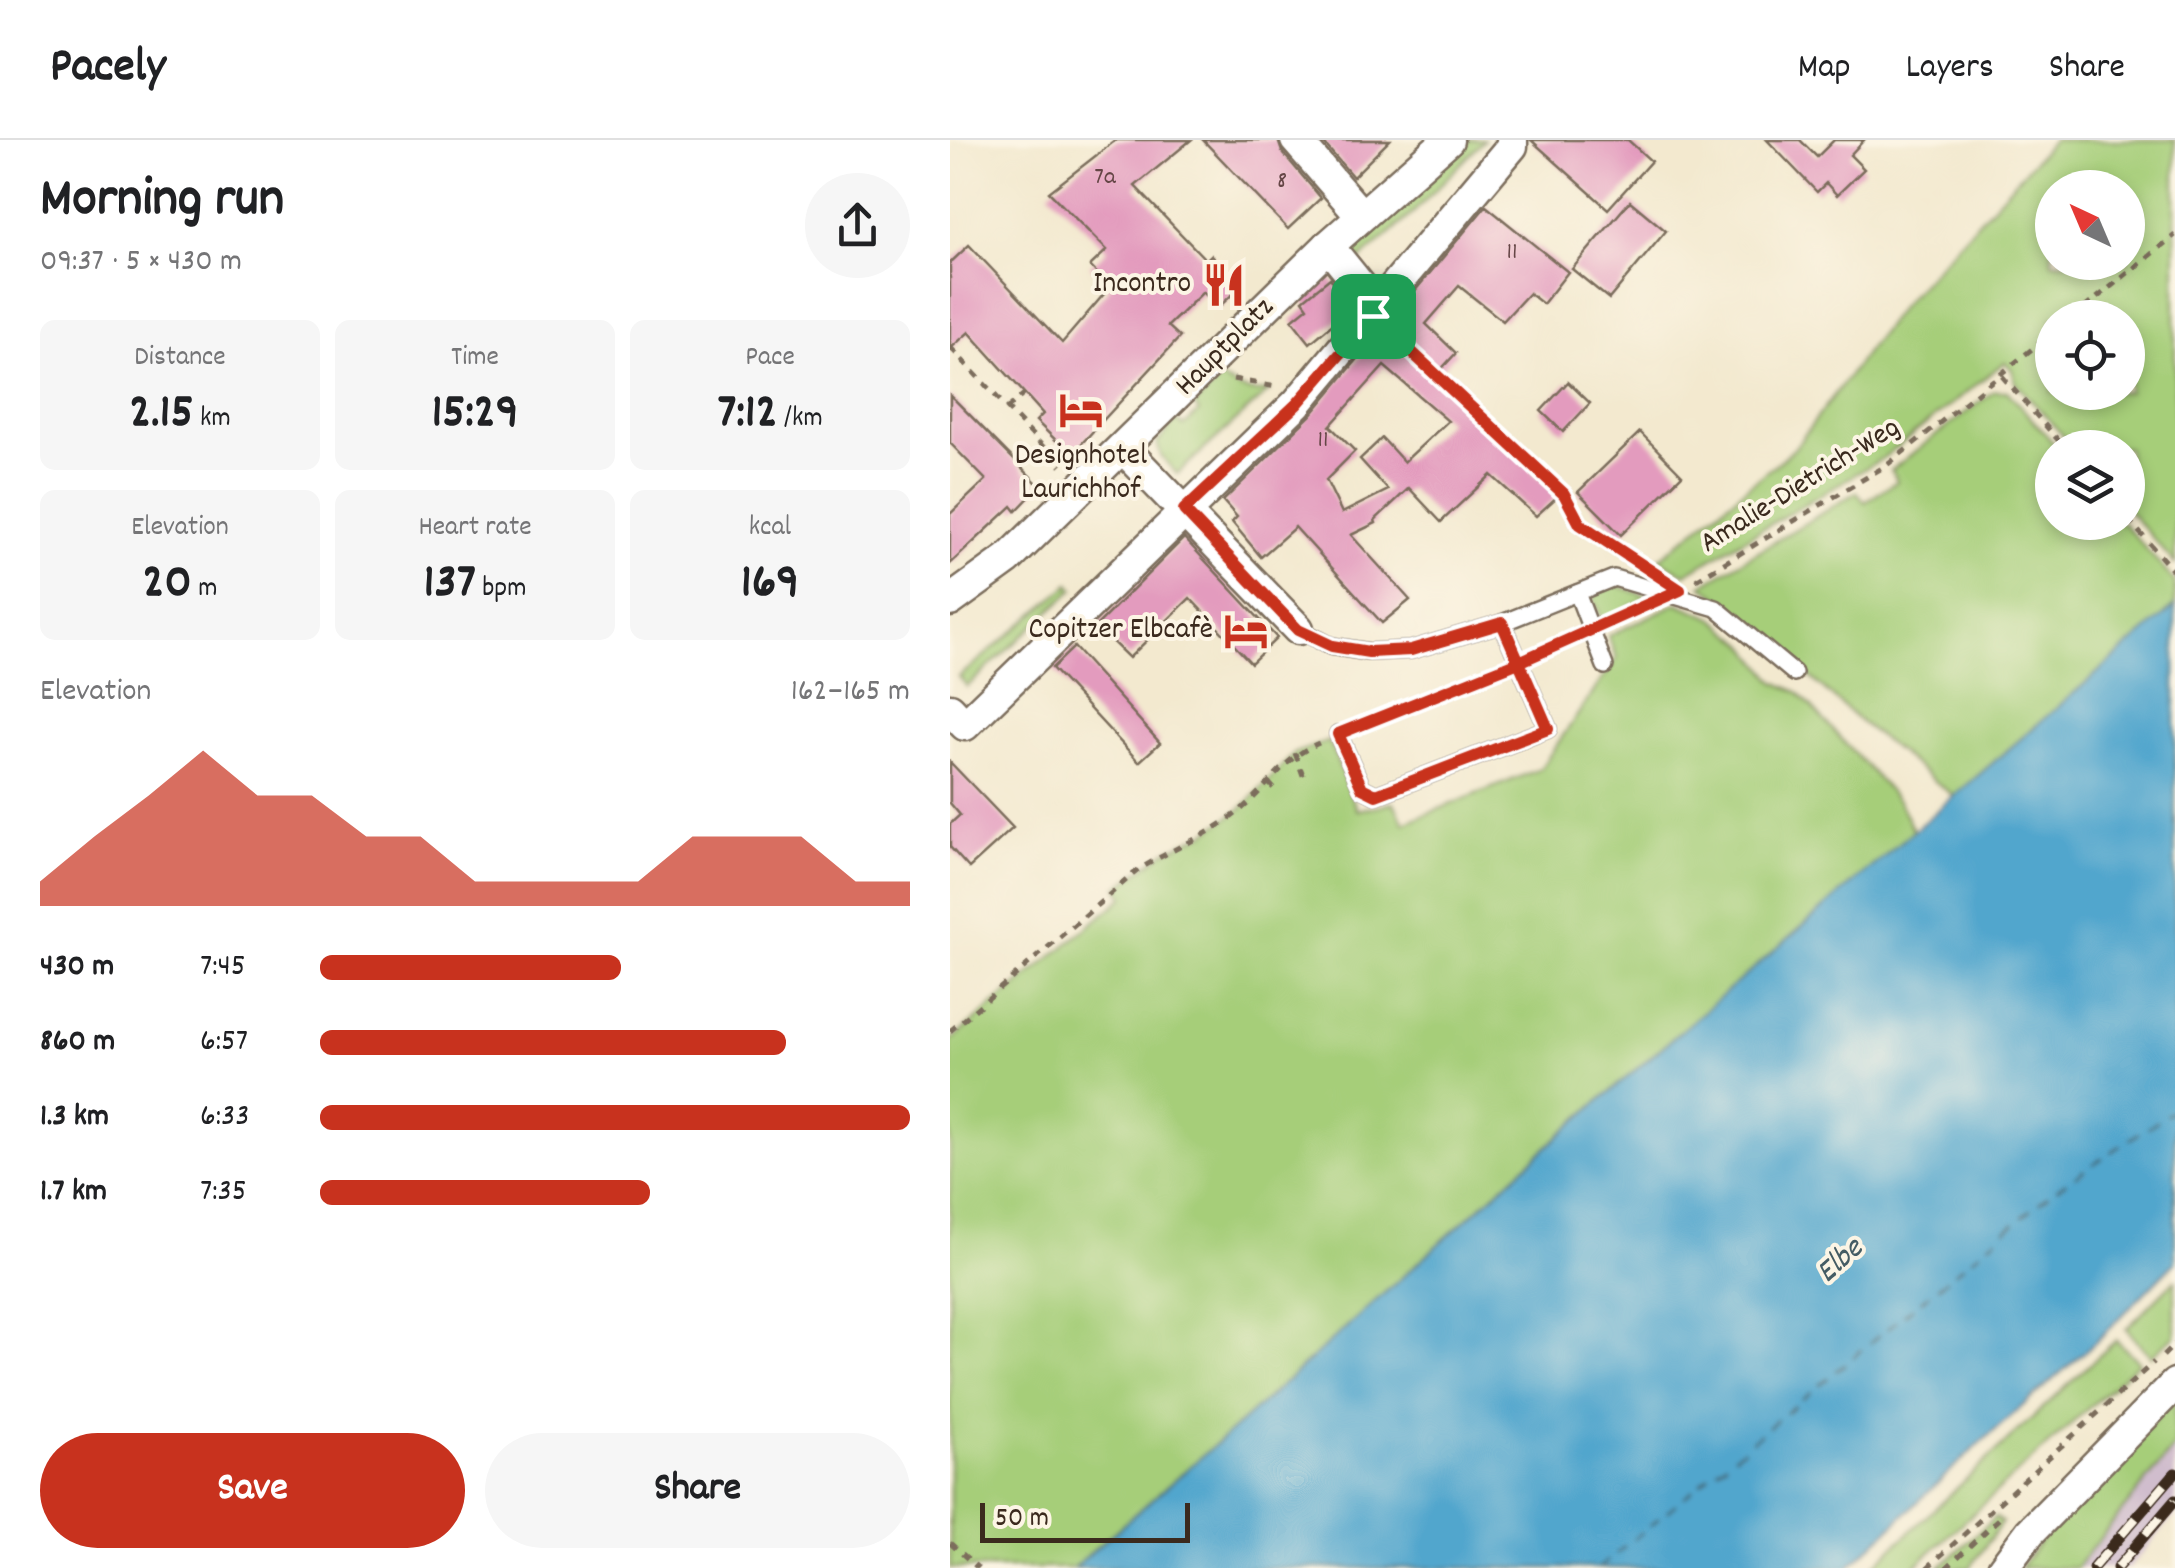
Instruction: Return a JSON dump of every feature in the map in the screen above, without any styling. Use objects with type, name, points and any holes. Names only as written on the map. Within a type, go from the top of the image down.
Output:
[{"type":"street","points":[[1296,140],[1361,215]]},
{"type":"street","name":"Hauptplatz","points":[[950,601],[1008,559],[1328,246],[1448,140]]},
{"type":"street","points":[[958,717],[1297,404],[1376,313],[1512,146],[1512,140]]},
{"type":"street","points":[[1328,246],[1376,313]]},
{"type":"street","points":[[1123,448],[1298,630]]},
{"type":"street","points":[[2004,1568],[2030,1532],[2175,1384]]},
{"type":"lane","points":[[1298,630],[1332,646],[1369,652],[1411,650],[1502,623],[1614,578],[1716,608],[1794,673]]},
{"type":"lane","points":[[1577,593],[1605,666]]},
{"type":"lane","points":[[1338,734],[1362,788],[1376,795],[1548,729],[1502,623]]},
{"type":"path","points":[[2094,300],[2175,235]]},
{"type":"path","points":[[1376,313],[1564,494],[1580,524],[1637,562]]},
{"type":"path","points":[[951,348],[1070,475]]},
{"type":"path","name":"Amalie-Dietrich-Weg","points":[[950,1032],[1137,870],[1244,807],[1295,753],[1592,632],[1670,596],[1887,464],[2035,348]]},
{"type":"path","points":[[2002,376],[2049,430]]},
{"type":"path","points":[[1007,409],[1024,394]]},
{"type":"path","points":[[2145,538],[2175,573]]},
{"type":"path","points":[[1295,753],[1304,778]]},
{"type":"path","points":[[1268,782],[1276,791]]},
{"type":"path","points":[[1928,1568],[2147,1366]]},
{"type":"path","points":[[1946,1568],[2004,1514]]},
{"type":"path","points":[[950,1544],[978,1568]]},
{"type":"shaded area","points":[[2175,1446],[2175,1516],[2129,1568],[2076,1568]]},
{"type":"green space","points":[[1470,140],[1484,140],[1408,218],[1355,264],[1341,249]]},
{"type":"green space","points":[[2053,140],[2175,140],[2175,564],[2145,530],[2145,430],[2058,430],[2040,410],[2145,410],[2145,300],[2035,300],[2035,404],[2016,383],[2005,362],[1883,458],[1685,574],[1659,559],[1794,449],[1900,307]]},
{"type":"green space","points":[[1221,379],[1251,392],[1270,390],[1177,474],[1161,456],[1157,443],[1176,420],[1184,426],[1199,412],[1194,405]]},
{"type":"green space","points":[[1994,391],[2007,391],[2042,430],[2035,430],[2035,540],[2138,540],[2175,582],[2175,606],[1955,797],[1857,719],[1730,605],[1702,585],[1857,492],[1865,502],[1897,481],[1891,470]]},
{"type":"green space","points":[[1609,582],[1649,597],[1602,620],[1590,591]]},
{"type":"green space","points":[[1070,584],[1074,589],[967,687],[959,677]]},
{"type":"green space","points":[[1677,603],[1713,618],[1745,644],[1775,682],[1798,692],[1899,802],[1914,832],[1568,1128],[1073,1568],[950,1568],[950,1041],[1124,897],[1118,887],[1166,851],[1207,832],[1243,807],[1295,753],[1329,741],[1357,810],[1394,803],[1404,823],[1540,769],[1617,658],[1608,636]]},
{"type":"green space","points":[[2175,1280],[2175,1336],[2151,1356],[2126,1329]]},
{"type":"green space","points":[[2116,1340],[2139,1362],[1913,1568],[1871,1568]]},
{"type":"green space","points":[[2175,1398],[2175,1446],[2076,1568],[2020,1568],[2039,1542]]},
{"type":"green space","points":[[1995,1517],[2002,1522],[1970,1568],[1939,1568]]},
{"type":"water","name":"Elbe","points":[[2175,606],[2175,1262],[2098,1340],[1976,1447],[1848,1568],[1073,1568],[1568,1128]]},
{"type":"building","points":[[1116,140],[1191,140],[1135,186],[1206,260],[1211,255],[1241,286],[1218,308],[1203,292],[1168,326],[1180,337],[1071,455],[1036,421],[1043,414],[969,332],[950,349],[950,263],[969,245],[1062,343],[1110,287],[1090,266],[1107,250],[1049,192]]},
{"type":"building","points":[[1203,140],[1278,140],[1282,152],[1321,198],[1288,229]]},
{"type":"building","points":[[1321,140],[1390,140],[1353,177]]},
{"type":"building","points":[[1531,140],[1628,140],[1651,161],[1608,209]]},
{"type":"building","points":[[1767,140],[1800,140],[1817,157],[1834,140],[1864,140],[1850,155],[1864,169],[1837,195],[1826,183],[1817,192]]},
{"type":"building","points":[[1630,201],[1666,231],[1609,299],[1572,269]]},
{"type":"building","points":[[1486,206],[1568,272],[1543,304],[1529,293],[1503,321],[1459,286],[1426,324],[1456,353],[1435,376],[1558,496],[1536,516],[1491,475],[1441,522],[1409,488],[1376,523],[1351,535],[1410,600],[1382,623],[1295,527],[1261,557],[1232,522],[1237,517],[1223,501],[1311,415]],"holes":[[[1384,366],[1448,421],[1404,462],[1382,438],[1360,459],[1388,490],[1342,513],[1326,480],[1355,451],[1330,426]]]},
{"type":"building","points":[[1330,278],[1353,307],[1310,343],[1292,320],[1308,307],[1303,300]]},
{"type":"building","points":[[1568,382],[1590,403],[1563,432],[1541,411]]},
{"type":"building","points":[[950,395],[1040,486],[1016,511],[1012,506],[950,564],[950,514],[986,480],[950,443]]},
{"type":"building","points":[[1640,432],[1682,475],[1621,535],[1578,492]]},
{"type":"building","points":[[1184,538],[1277,638],[1251,663],[1190,598],[1129,658],[1096,626]]},
{"type":"building","points":[[1074,647],[1160,743],[1139,762],[1052,668]]},
{"type":"building","points":[[950,762],[1013,828],[969,868],[950,847],[950,824],[960,815],[950,803]]},
{"type":"ferry route","points":[[1599,1568],[2052,1192],[2175,1109]]},
{"type":"railway","points":[[2093,1568],[2175,1473]]},
{"type":"railway","points":[[2117,1568],[2175,1500]]},
{"type":"place","name":"Incontro","points":[[1224,285]]},
{"type":"place","name":"Designhotel Laurichhof","points":[[1081,410]]},
{"type":"place","name":"Copitzer Elbcafè","points":[[1246,631]]},
{"type":"route","points":[[1373,316],[1297,404],[1184,510],[1298,630],[1332,646],[1369,652],[1411,650],[1502,623],[1519,662],[1338,734],[1362,788],[1376,795],[1548,729],[1519,662],[1680,590],[1580,524],[1564,494],[1373,316]]}]
